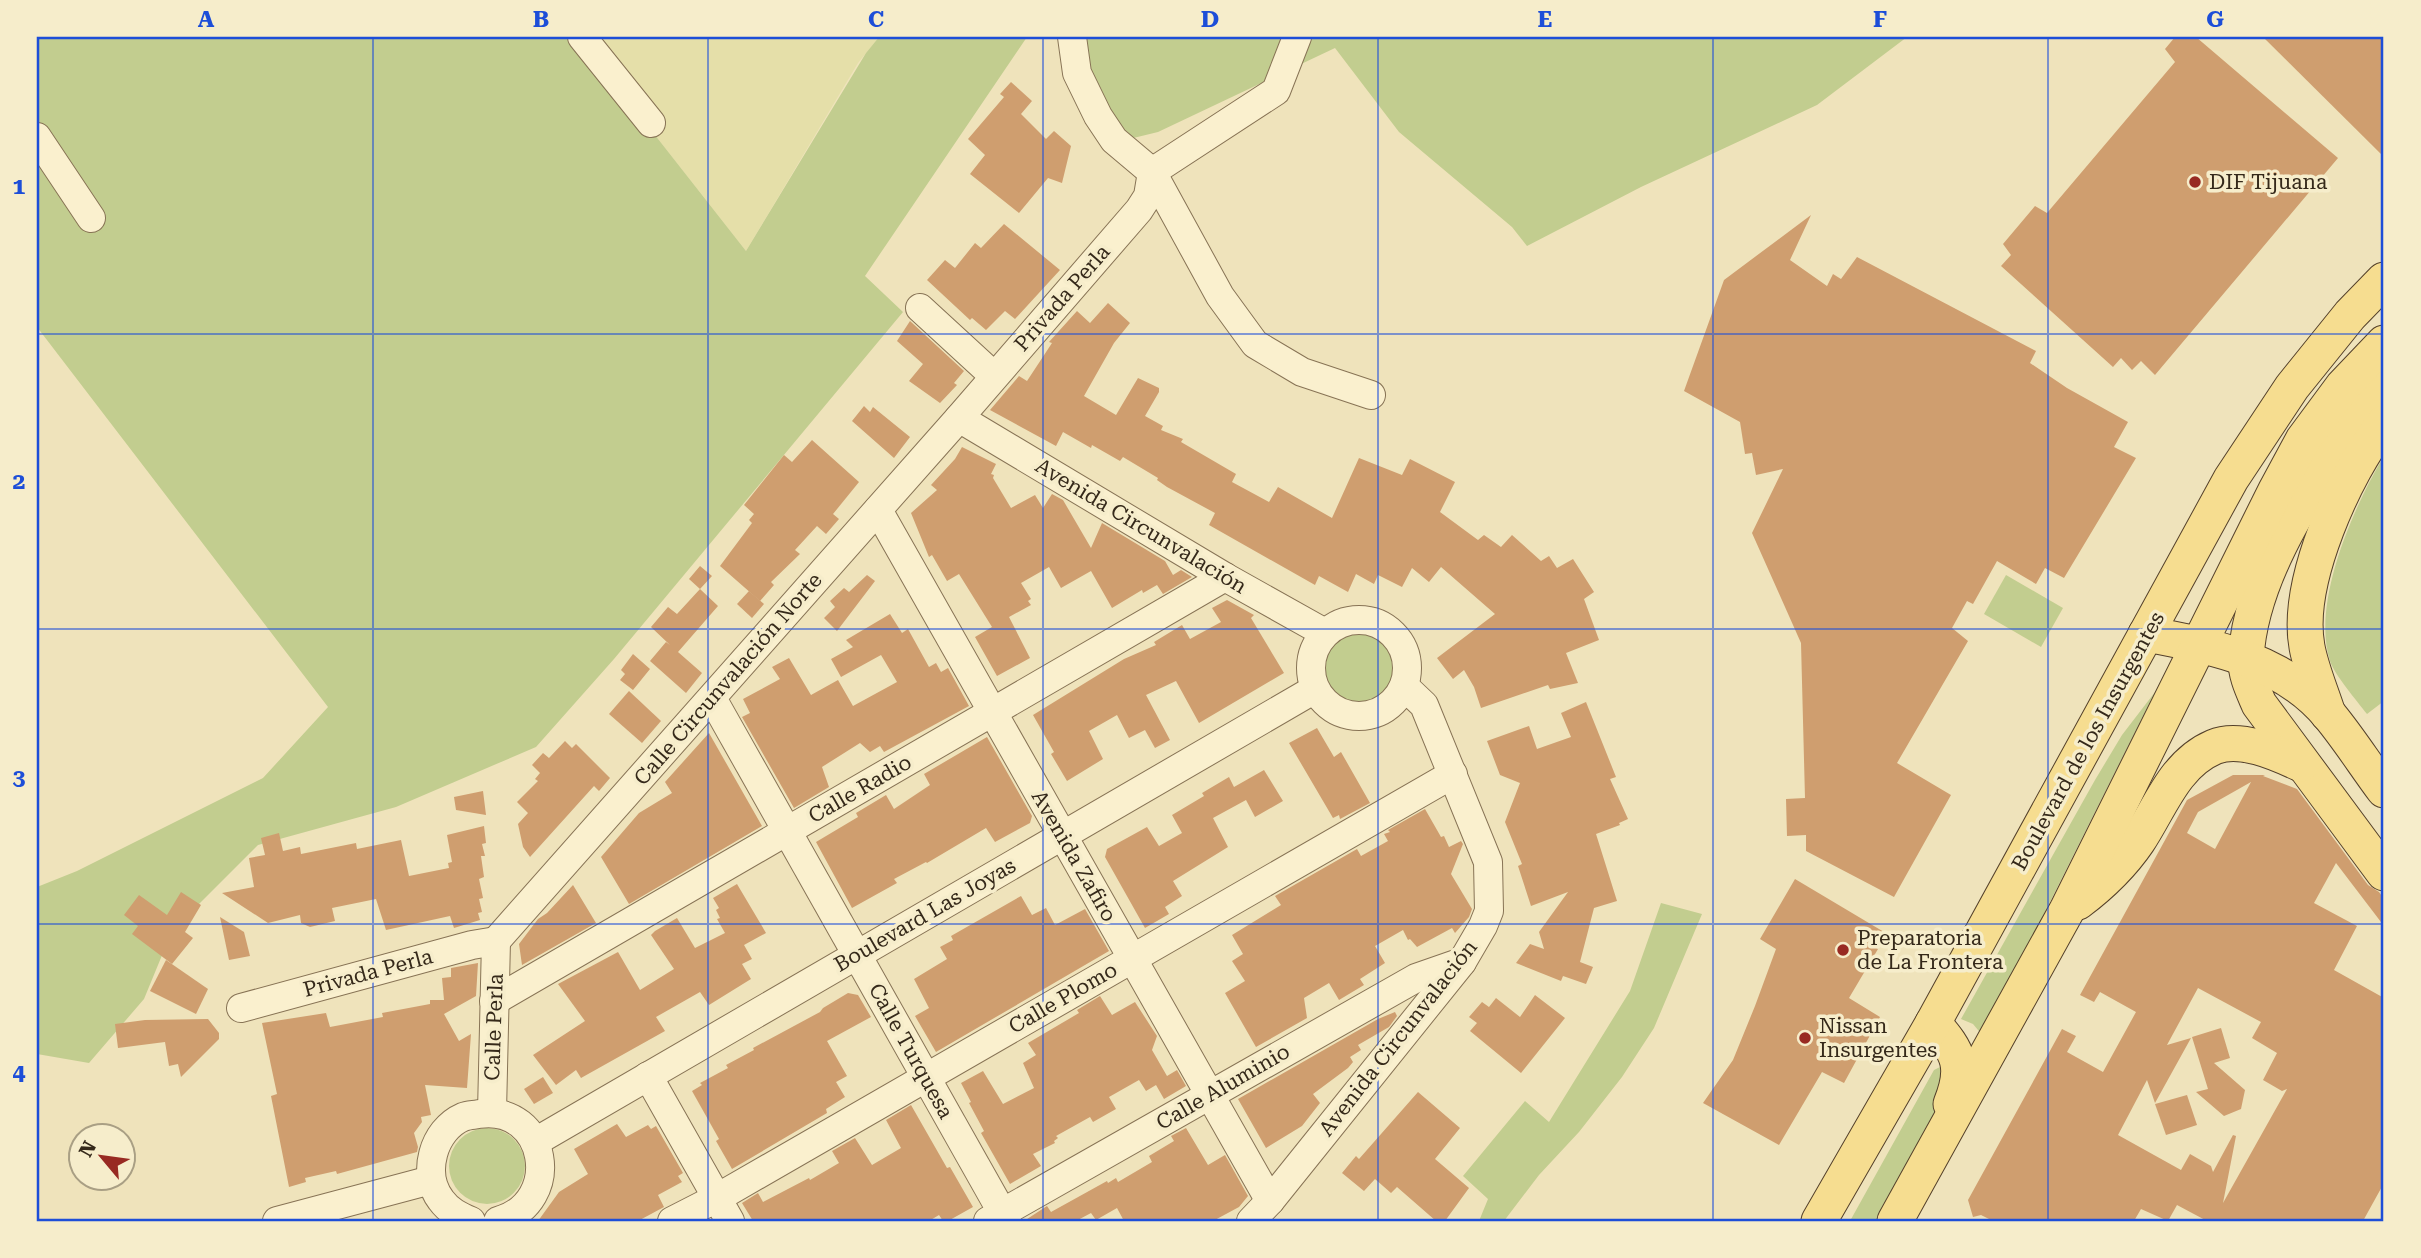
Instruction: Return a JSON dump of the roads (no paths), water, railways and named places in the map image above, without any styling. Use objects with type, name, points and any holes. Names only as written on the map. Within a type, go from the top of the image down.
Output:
[{"type":"main road","name":"Boulevard de los Insurgentes","points":[[1819,1221],[1933,1023],[2231,479],[2292,387],[2350,315],[2384,280]]},
{"type":"main road","points":[[1895,1221],[2067,910],[2303,440],[2343,386],[2384,343]]},
{"type":"main road","points":[[2384,383],[2327,464],[2293,520],[2272,562],[2253,616],[2246,659],[2249,682],[2259,704],[2384,873]]},
{"type":"main road","points":[[2328,714],[2307,646],[2306,604],[2320,547],[2345,485],[2384,423]]},
{"type":"main road","points":[[2146,634],[2200,643],[2265,666],[2289,679],[2328,714],[2384,790]]},
{"type":"main road","points":[[2067,910],[2105,882],[2137,842],[2171,783],[2189,764],[2215,746],[2243,744],[2264,748],[2301,764]]},
{"type":"main road","points":[[1923,1172],[1959,1084],[1958,1058],[1949,1041],[1933,1023]]},
{"type":"street","points":[[582,37],[651,123]]},
{"type":"street","points":[[1072,37],[1077,73],[1098,116],[1114,140],[1152,172],[1220,296],[1255,344],[1302,372],[1371,395]]},
{"type":"street","points":[[1152,172],[1276,91],[1297,37]]},
{"type":"street","points":[[37,137],[91,218]]},
{"type":"street","name":"Privada Perla","points":[[959,418],[1139,210],[1148,196],[1152,172]]},
{"type":"street","points":[[920,308],[993,376]]},
{"type":"street","name":"Calle Circunvalación Norte","points":[[496,941],[959,418]]},
{"type":"street","name":"Avenida Circunvalación","points":[[959,418],[1225,578],[1325,633]]},
{"type":"street","name":"Avenida Zafiro","points":[[878,510],[1210,1095],[1261,1211]]},
{"type":"street","name":"Calle Radio","points":[[494,1001],[1225,578]]},
{"type":"street","points":[[1350,620],[1379,624],[1391,632],[1400,643],[1406,657],[1404,685],[1396,699],[1383,710],[1353,716],[1338,711],[1324,702],[1315,689],[1311,660],[1316,645],[1325,633],[1350,620]]},
{"type":"street","name":"Avenida Circunvalación","points":[[1261,1211],[1462,962],[1489,911],[1488,862],[1424,705],[1404,685]]},
{"type":"street","name":"Boulevard Las Joyas","points":[[535,1142],[1315,689]]},
{"type":"street","name":"Calle Turquesa","points":[[712,698],[926,1077],[999,1219]]},
{"type":"street","name":"Calle Plomo","points":[[672,1221],[724,1210],[926,1077],[1453,774]]},
{"type":"street","name":"Privada Perla","points":[[241,1008],[472,945],[496,941]]},
{"type":"street","name":"Calle Perla","points":[[492,1112],[496,941]]},
{"type":"street","name":"Calle Aluminio","points":[[999,1219],[1416,978],[1462,962]]},
{"type":"street","points":[[648,1076],[724,1210]]},
{"type":"street","points":[[471,1221],[453,1213],[439,1198],[432,1180],[432,1154],[443,1132],[463,1117],[492,1112],[515,1121],[527,1130],[535,1142],[540,1159],[540,1177],[534,1194],[523,1208],[509,1218],[498,1221]]},
{"type":"street","points":[[277,1221],[315,1216],[432,1180]]},
{"type":"place","name":"DIF Tijuana","points":[[2195,182]]},
{"type":"place","name":"Preparatoria de La Frontera","points":[[1843,950]]},
{"type":"place","name":"Nissan Insurgentes","points":[[1805,1038]]}]
